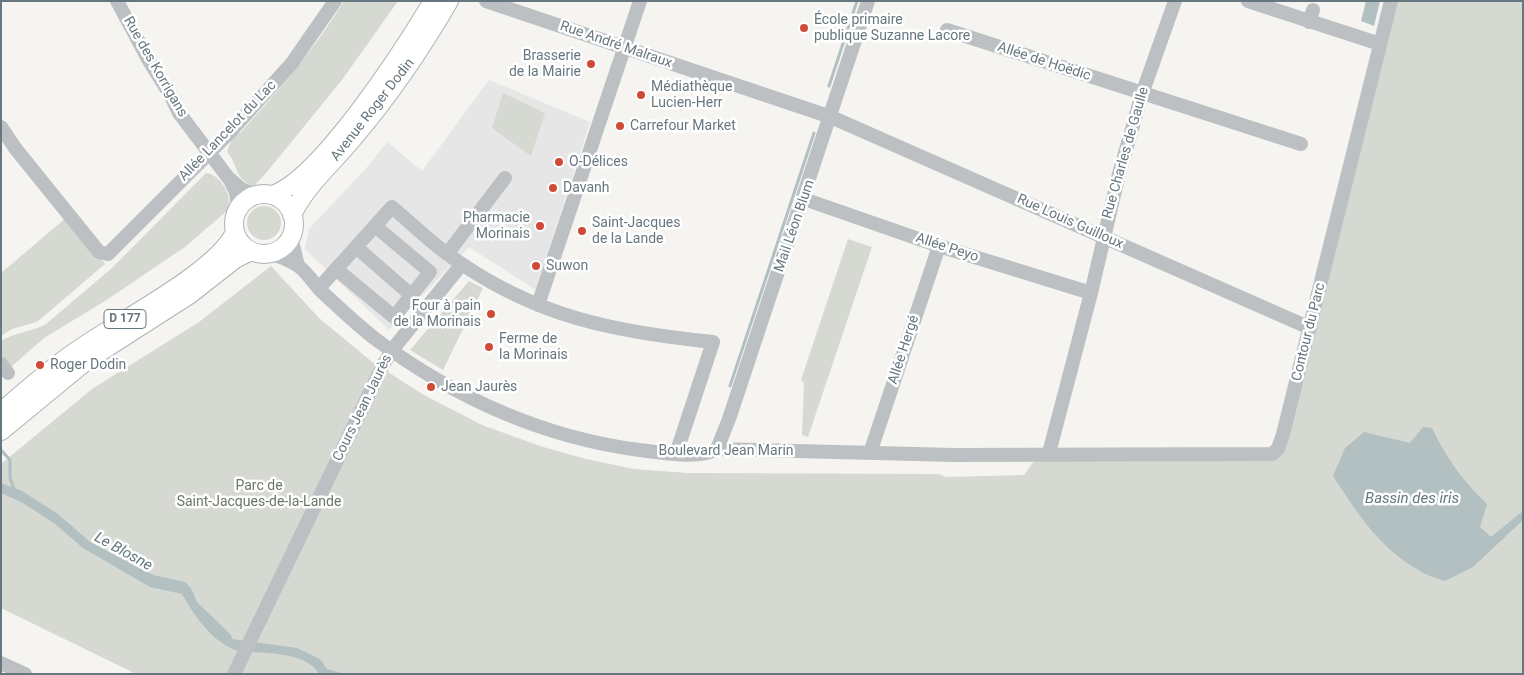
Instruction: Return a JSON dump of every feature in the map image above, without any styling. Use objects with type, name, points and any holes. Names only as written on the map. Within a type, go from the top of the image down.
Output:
[{"type":"main road","name":"Avenue Roger Dodin","points":[[265,195],[293,185],[343,130],[410,40],[445,2]]},
{"type":"main road","name":"Avenue Roger Dodin","points":[[292,215],[308,189],[353,139],[384,100],[420,48],[445,2]]},
{"type":"main road","points":[[265,195],[284,202],[292,215],[294,224],[291,237],[282,248],[269,253],[251,251],[241,243],[235,232],[234,220],[238,208],[247,199],[265,195]]},
{"type":"main road","name":"D 177","points":[[12,409],[75,351],[193,275],[224,249],[235,232]]},
{"type":"main road","name":"D 177","points":[[12,409],[189,295],[235,259],[251,251]]},
{"type":"main road","points":[[1,431],[12,409]]},
{"type":"street","name":"Rue des Korrigans","points":[[117,1],[148,59],[171,96],[179,114],[230,180],[236,192],[238,208]]},
{"type":"street","name":"Rue André Malraux","points":[[486,1],[831,117]]},
{"type":"street","points":[[538,305],[640,1]]},
{"type":"street","name":"Mail Léon Blum","points":[[717,449],[804,199],[868,1]]},
{"type":"street","name":"Rue Charles de Gaulle","points":[[1054,453],[1091,293],[1102,236],[1142,94],[1175,1]]},
{"type":"street","points":[[1248,1],[1313,10],[1380,44]]},
{"type":"street","name":"Contour du Parc","points":[[1054,453],[1272,454],[1278,449],[1391,1]]},
{"type":"street","name":"Allée Lancelot du Lac","points":[[1,127],[15,148],[99,252],[108,254],[190,171],[211,153],[292,63],[334,2]]},
{"type":"street","name":"Allée de Hoëdic","points":[[947,30],[1301,144]]},
{"type":"street","name":"Rue Louis Guilloux","points":[[831,117],[1310,328]]},
{"type":"street","points":[[447,254],[505,178]]},
{"type":"street","name":"Rue des Korrigans","points":[[230,180],[241,188],[265,195]]},
{"type":"street","name":"Allée Peyo","points":[[804,199],[939,246],[1091,293]]},
{"type":"street","points":[[319,288],[392,207],[447,254],[502,288],[538,305],[596,325],[650,336],[713,342],[676,454]]},
{"type":"street","points":[[336,269],[394,317],[430,272],[375,226]]},
{"type":"street","points":[[291,237],[298,266]]},
{"type":"street","name":"Allée Hergé","points":[[870,453],[939,246]]},
{"type":"street","points":[[356,248],[412,295]]},
{"type":"street","name":"Boulevard Jean Marin","points":[[269,253],[298,266],[319,288],[373,337],[408,364],[450,388],[520,420],[578,438],[627,448],[676,454],[710,453],[717,449],[870,453],[1054,453]]},
{"type":"street","name":"Cours Jean Jaurès","points":[[234,674],[392,350],[462,264]]},
{"type":"street","points":[[1,663],[25,674]]},
{"type":"shaded area","points":[[489,80],[590,122],[536,290],[469,247],[389,330],[305,249],[309,229],[368,166],[387,142],[422,171]]},
{"type":"green space","points":[[344,1],[398,1],[342,80],[266,173],[254,186],[248,184],[243,181],[231,156],[227,152],[233,135],[240,133],[282,86],[308,53]]},
{"type":"green space","name":"Parc de Saint-Jacques-de-la-Lande","points":[[1391,1],[1523,1],[1523,674],[136,674],[1,608],[1,464],[92,389],[199,322],[271,266],[319,318],[371,361],[422,394],[482,425],[540,446],[586,459],[634,469],[688,473],[939,474],[946,477],[1024,475],[1040,453],[1272,454]]},
{"type":"green space","points":[[503,93],[545,113],[531,156],[492,128]]},
{"type":"green space","points":[[206,173],[221,182],[229,198],[229,209],[185,247],[105,301],[44,338],[10,368],[1,359],[1,341],[46,324],[112,268]]},
{"type":"green space","points":[[264,206],[271,207],[276,211],[280,216],[280,230],[276,235],[271,239],[264,240],[257,239],[252,235],[248,230],[247,223],[248,216],[252,211],[257,207]]},
{"type":"green space","points":[[67,217],[105,264],[37,322],[12,329],[1,336],[1,273]]},
{"type":"green space","points":[[848,239],[872,247],[808,437],[802,435],[804,383],[801,380]]},
{"type":"green space","points":[[469,281],[483,288],[443,370],[410,350]]},
{"type":"water","points":[[1366,1],[1380,1],[1374,26],[1361,21]]},
{"type":"water","name":"Bassin des iris","points":[[1423,427],[1432,428],[1443,450],[1456,469],[1487,504],[1480,527],[1491,537],[1523,511],[1523,520],[1473,567],[1445,581],[1423,573],[1406,562],[1381,541],[1361,517],[1333,476],[1345,448],[1364,432],[1410,443]]},
{"type":"water","points":[[1,483],[22,491],[58,514],[90,542],[153,575],[185,582],[192,590],[197,602],[231,635],[232,639],[297,648],[320,659],[327,669],[345,674],[319,674],[313,666],[294,657],[271,653],[238,651],[229,647],[220,642],[205,628],[182,594],[150,587],[83,548],[55,524],[23,503],[1,493]]},
{"type":"waterway","points":[[829,86],[857,1]]},
{"type":"waterway","points":[[730,386],[814,133]]},
{"type":"waterway","name":"Le Blosne","points":[[1,450],[10,460],[10,478],[14,489]]},
{"type":"place","name":"École primaire publique Suzanne Lacore","points":[[804,28]]},
{"type":"place","name":"Brasserie de la Mairie","points":[[591,64]]},
{"type":"place","name":"Médiathèque Lucien-Herr","points":[[641,95]]},
{"type":"place","name":"Carrefour Market","points":[[620,126]]},
{"type":"place","name":"O-Délices","points":[[559,162]]},
{"type":"place","name":"Davanh","points":[[553,188]]},
{"type":"place","name":"Pharmacie Morinais","points":[[540,226]]},
{"type":"place","name":"Saint-Jacques de la Lande","points":[[582,231]]},
{"type":"place","name":"Suwon","points":[[536,266]]},
{"type":"place","name":"Four à pain de la Morinais","points":[[491,314]]},
{"type":"place","name":"Ferme de la Morinais","points":[[489,347]]},
{"type":"place","name":"Roger Dodin","points":[[40,365]]},
{"type":"place","name":"Jean Jaurès","points":[[431,387]]}]
